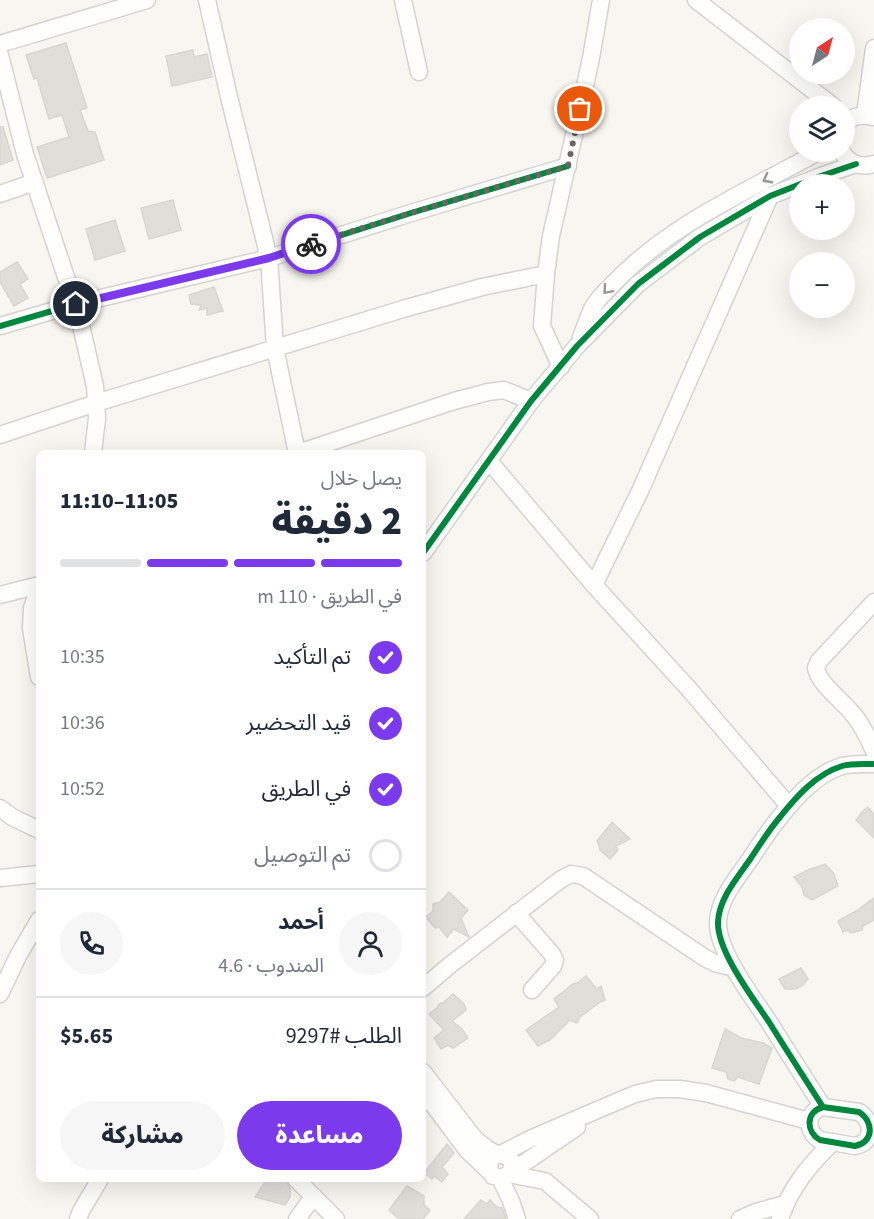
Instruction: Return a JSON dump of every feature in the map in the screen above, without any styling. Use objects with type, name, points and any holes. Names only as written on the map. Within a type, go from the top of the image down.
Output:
[{"type":"street","points":[[0,44],[147,0]]},
{"type":"street","points":[[207,0],[269,258],[275,348],[297,450]]},
{"type":"street","points":[[403,0],[419,72]]},
{"type":"street","points":[[561,367],[542,326],[546,274],[558,200],[568,166],[601,0]]},
{"type":"street","points":[[696,0],[820,96]]},
{"type":"street","points":[[856,118],[874,48]]},
{"type":"street","points":[[0,55],[26,154],[76,304],[95,386],[97,418],[93,450]]},
{"type":"street","points":[[577,346],[594,306],[628,268],[659,243],[697,219],[800,162]]},
{"type":"street","points":[[851,162],[864,166],[874,164]]},
{"type":"street","points":[[426,549],[531,401],[577,346],[638,284],[700,237],[770,196],[856,164]]},
{"type":"street","points":[[0,327],[76,304],[269,258],[568,166]]},
{"type":"street","points":[[0,194],[35,182]]},
{"type":"street","points":[[594,585],[640,491],[770,196]]},
{"type":"street","points":[[0,435],[96,403],[403,309],[482,287],[546,274]]},
{"type":"street","points":[[307,450],[488,392],[504,390],[531,401]]},
{"type":"street","points":[[489,461],[594,585],[688,688],[789,806]]},
{"type":"street","points":[[0,595],[36,587]]},
{"type":"street","points":[[36,595],[32,608],[31,628],[36,659]]},
{"type":"street","points":[[874,602],[819,661],[816,668],[820,678],[853,713],[866,732],[874,750]]},
{"type":"street","points":[[822,1107],[734,968],[722,941],[718,922],[728,891],[774,824],[811,783],[842,766],[874,764]]},
{"type":"street","points":[[0,808],[12,817],[36,829]]},
{"type":"street","points":[[0,878],[36,874]]},
{"type":"street","points":[[426,986],[516,913],[560,880],[572,874],[583,876],[705,958],[734,968]]},
{"type":"street","points":[[516,913],[555,960],[553,966],[532,990]]},
{"type":"street","points":[[0,994],[36,925]]},
{"type":"street","points":[[426,1076],[475,1139],[486,1148],[499,1154]]},
{"type":"street","points":[[590,1219],[545,1181],[503,1174],[488,1167],[490,1160],[530,1139],[616,1102],[656,1089],[680,1089],[706,1093],[809,1121]]},
{"type":"street","points":[[426,1095],[467,1150],[503,1174],[517,1219]]},
{"type":"street","points":[[503,1174],[616,1102]]},
{"type":"street","points":[[818,1108],[859,1112],[869,1109],[872,1133],[860,1145],[820,1140],[809,1128],[809,1121],[818,1108]]},
{"type":"street","points":[[740,1219],[756,1212],[783,1212],[803,1175],[833,1142]]},
{"type":"street","points":[[78,1219],[98,1182]]},
{"type":"street","points":[[299,1182],[336,1219]]},
{"type":"street","points":[[297,1219],[313,1197]]},
{"type":"building","points":[[66,43],[87,108],[80,110],[88,131],[95,132],[104,160],[47,178],[37,147],[69,137],[62,115],[49,119],[37,78],[34,79],[26,55]]},
{"type":"building","points":[[193,50],[194,57],[207,54],[212,77],[172,86],[166,56]]},
{"type":"building","points":[[0,127],[3,127],[13,160],[0,165]]},
{"type":"building","points":[[173,200],[181,230],[149,239],[141,208]]},
{"type":"building","points":[[115,220],[125,251],[95,260],[86,229]]},
{"type":"building","points":[[17,262],[28,279],[20,284],[28,298],[14,306],[0,282],[0,272]]},
{"type":"building","points":[[214,287],[223,311],[207,315],[207,308],[199,310],[201,305],[191,304],[189,295]]},
{"type":"building","points":[[868,807],[874,815],[874,838],[856,820]]},
{"type":"building","points":[[612,822],[630,839],[616,846],[618,850],[610,859],[600,850],[597,841]]},
{"type":"building","points":[[825,864],[834,874],[838,886],[812,900],[804,895],[802,887],[794,877]]},
{"type":"building","points":[[449,892],[468,910],[461,918],[469,937],[454,929],[447,937],[426,917],[433,911],[433,904],[440,902]]},
{"type":"building","points":[[874,898],[874,920],[863,926],[862,930],[851,933],[847,930],[843,932],[838,921]]},
{"type":"building","points":[[801,968],[808,979],[796,989],[785,989],[779,979]]},
{"type":"building","points":[[586,976],[597,989],[601,986],[605,1000],[580,1017],[577,1023],[570,1020],[550,1040],[538,1046],[526,1030],[559,1007],[554,999]]},
{"type":"building","points":[[453,994],[464,1004],[466,1010],[452,1021],[468,1038],[453,1048],[448,1045],[441,1049],[434,1038],[444,1030],[429,1014]]},
{"type":"building","points":[[725,1029],[741,1038],[763,1043],[772,1048],[759,1084],[738,1077],[734,1081],[728,1079],[726,1072],[712,1068]]},
{"type":"building","points":[[447,1144],[454,1153],[442,1167],[448,1174],[442,1182],[434,1176],[432,1179],[426,1174],[426,1170]]},
{"type":"building","points":[[265,1182],[286,1182],[290,1188],[290,1197],[285,1205],[255,1197]]},
{"type":"building","points":[[407,1186],[424,1196],[424,1205],[430,1210],[423,1219],[399,1219],[389,1210]]},
{"type":"building","points":[[481,1200],[487,1204],[490,1200],[497,1207],[502,1208],[506,1219],[464,1219]]},
{"type":"cycle path","points":[[426,549],[531,401],[577,346],[638,284],[700,237],[770,196],[856,164]]},
{"type":"cycle path","points":[[0,326],[76,304],[269,258],[568,166]]},
{"type":"cycle path","points":[[823,1107],[813,1113],[810,1118],[812,1132],[820,1140],[855,1146],[861,1144],[869,1136],[867,1121],[859,1112],[823,1107],[729,960],[719,934],[719,913],[730,888],[765,837],[786,809],[807,787],[815,780],[842,766],[874,764]]},
{"type":"way so far","points":[[311,244],[568,166],[580,109]]},
{"type":"route","points":[[76,304],[269,258],[311,244]]}]
